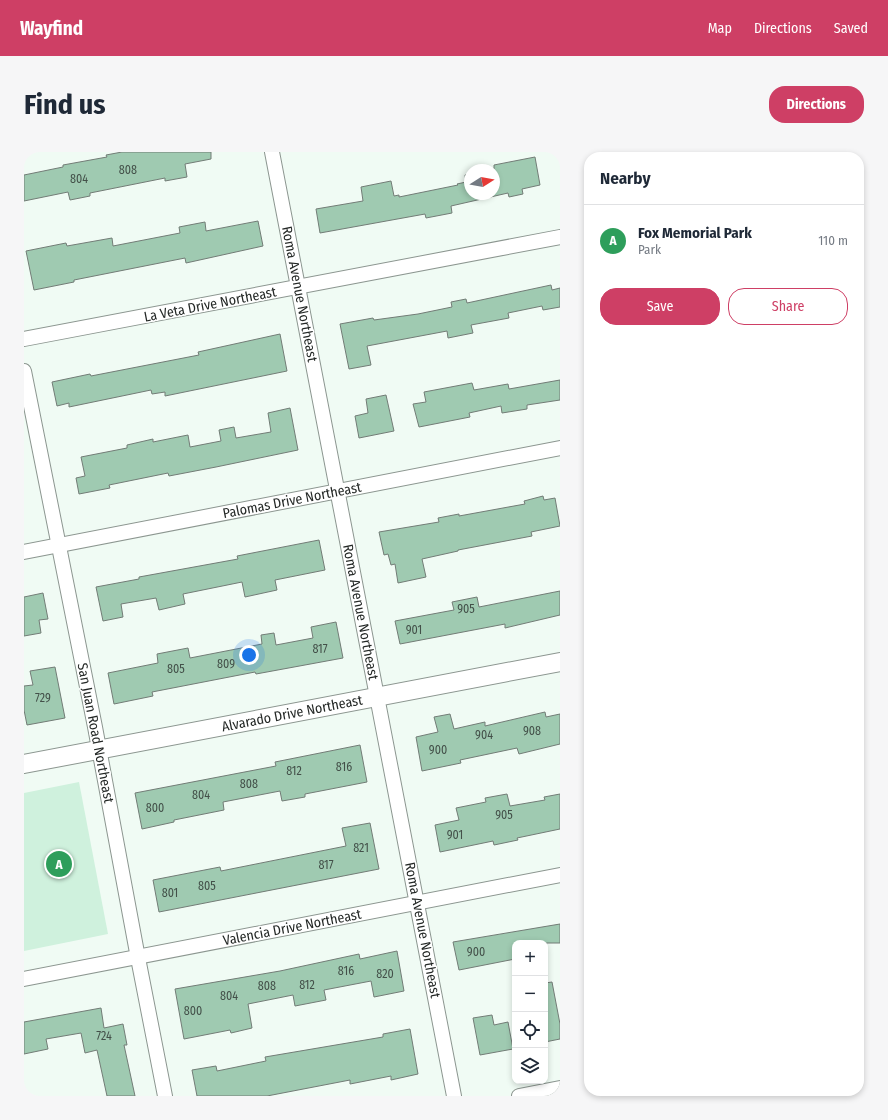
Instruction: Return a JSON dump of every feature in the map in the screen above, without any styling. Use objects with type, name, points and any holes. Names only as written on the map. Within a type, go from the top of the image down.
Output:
[{"type":"street","name":"Roma Avenue Northeast","points":[[272,152],[377,697],[418,901],[454,1096]]},
{"type":"street","name":"La Veta Drive Northeast","points":[[24,339],[560,237]]},
{"type":"street","name":"San Juan Road Northeast","points":[[24,371],[100,750],[165,1096]]},
{"type":"street","name":"Palomas Drive Northeast","points":[[24,552],[560,448]]},
{"type":"street","name":"Alvarado Drive Northeast","points":[[24,764],[560,662]]},
{"type":"street","name":"Valencia Drive Northeast","points":[[24,979],[138,958],[418,901],[560,875]]},
{"type":"street","points":[[519,1096],[560,1088]]},
{"type":"green space","points":[[79,782],[108,934],[24,951],[24,793]]},
{"type":"building","points":[[122,152],[211,152],[211,159],[185,164],[187,177],[165,181],[165,178],[90,193],[90,196],[70,200],[68,192],[24,201],[24,175],[63,167],[63,165],[107,157],[106,155]]},
{"type":"building","points":[[535,157],[540,185],[522,189],[523,194],[509,197],[508,193],[500,195],[499,164]]},
{"type":"building","points":[[391,181],[394,196],[399,195],[399,197],[458,185],[457,184],[464,182],[464,200],[477,200],[451,206],[452,213],[426,218],[425,214],[320,233],[316,209],[363,201],[361,187]]},
{"type":"building","points":[[258,221],[263,246],[186,263],[185,258],[74,280],[74,282],[34,290],[26,251],[66,243],[67,246],[112,238],[113,246],[180,233],[179,227],[205,222],[206,231]]},
{"type":"building","points":[[551,285],[552,290],[560,288],[560,307],[543,310],[542,306],[508,313],[509,318],[471,325],[473,333],[448,338],[447,331],[367,346],[371,365],[349,369],[340,324],[373,318],[374,320],[418,314],[452,307],[451,302],[466,299],[467,303]]},
{"type":"building","points":[[280,334],[287,371],[165,396],[165,392],[152,394],[151,390],[69,407],[69,403],[57,406],[52,382],[199,355],[198,352]]},
{"type":"building","points":[[560,380],[560,400],[527,405],[527,409],[502,413],[501,406],[469,413],[470,417],[419,427],[413,404],[426,402],[424,392],[472,383],[474,390],[508,384],[509,389]]},
{"type":"building","points":[[386,395],[394,431],[359,438],[355,416],[368,413],[366,399]]},
{"type":"building","points":[[290,408],[298,450],[169,476],[168,473],[109,485],[110,488],[79,494],[76,478],[85,476],[81,457],[127,448],[127,445],[153,439],[153,442],[188,435],[190,447],[221,441],[219,430],[234,427],[236,438],[271,432],[268,413]]},
{"type":"building","points":[[543,496],[544,500],[555,498],[560,526],[531,532],[532,536],[458,550],[422,559],[426,577],[398,583],[395,564],[391,565],[388,554],[384,555],[379,532],[439,522],[438,518],[459,514],[459,516],[525,504],[524,501]]},
{"type":"building","points":[[319,540],[325,570],[275,580],[277,590],[245,597],[242,582],[183,594],[185,604],[159,610],[156,598],[121,604],[123,617],[103,621],[96,587],[139,579],[139,577],[238,559],[237,556]]},
{"type":"building","points":[[560,591],[560,615],[505,628],[505,624],[400,644],[395,621],[454,610],[452,602],[477,597],[479,607]]},
{"type":"building","points":[[43,593],[48,619],[39,620],[41,633],[24,636],[24,597]]},
{"type":"building","points":[[336,622],[343,658],[256,674],[255,672],[152,692],[153,696],[114,704],[108,673],[158,663],[157,654],[188,648],[190,658],[262,644],[261,635],[274,633],[276,645],[313,638],[311,627]]},
{"type":"building","points":[[55,667],[65,718],[27,725],[24,710],[24,686],[33,685],[30,671]]},
{"type":"building","points":[[545,712],[546,717],[560,714],[560,744],[519,754],[517,748],[460,760],[461,763],[422,771],[416,737],[438,732],[434,717],[450,714],[454,729],[485,722],[485,726]]},
{"type":"building","points":[[360,745],[367,782],[305,794],[305,797],[282,801],[280,791],[223,802],[224,810],[174,820],[174,822],[142,829],[135,793],[276,766],[275,762]]},
{"type":"building","points":[[507,794],[510,806],[545,800],[544,797],[560,794],[560,829],[517,838],[518,840],[494,845],[493,841],[440,852],[435,825],[459,820],[456,808],[486,802],[485,798]]},
{"type":"building","points":[[370,823],[379,869],[159,912],[153,880],[220,867],[221,871],[346,846],[342,828]]},
{"type":"building","points":[[560,924],[560,943],[548,943],[548,940],[512,940],[512,960],[459,970],[453,942]]},
{"type":"building","points":[[397,951],[404,991],[374,997],[371,981],[324,990],[326,1000],[295,1006],[293,995],[248,1004],[252,1028],[231,1033],[230,1030],[184,1039],[175,989],[280,971],[359,954],[360,959]]},
{"type":"building","points":[[552,982],[560,1024],[560,1039],[548,1041],[548,1012],[548,983]]},
{"type":"building","points":[[101,1008],[104,1028],[123,1024],[127,1045],[124,1045],[135,1096],[107,1096],[97,1050],[85,1053],[81,1033],[46,1039],[48,1049],[24,1054],[24,1022]]},
{"type":"building","points":[[492,1015],[494,1025],[508,1022],[512,1049],[480,1055],[473,1018]]},
{"type":"building","points":[[410,1029],[418,1074],[391,1080],[391,1076],[350,1084],[350,1080],[267,1096],[197,1096],[192,1070],[216,1066],[217,1071],[266,1061],[265,1057],[383,1037],[383,1034]]},
{"type":"place","name":"Fox Memorial Park","points":[[59,864]]}]
